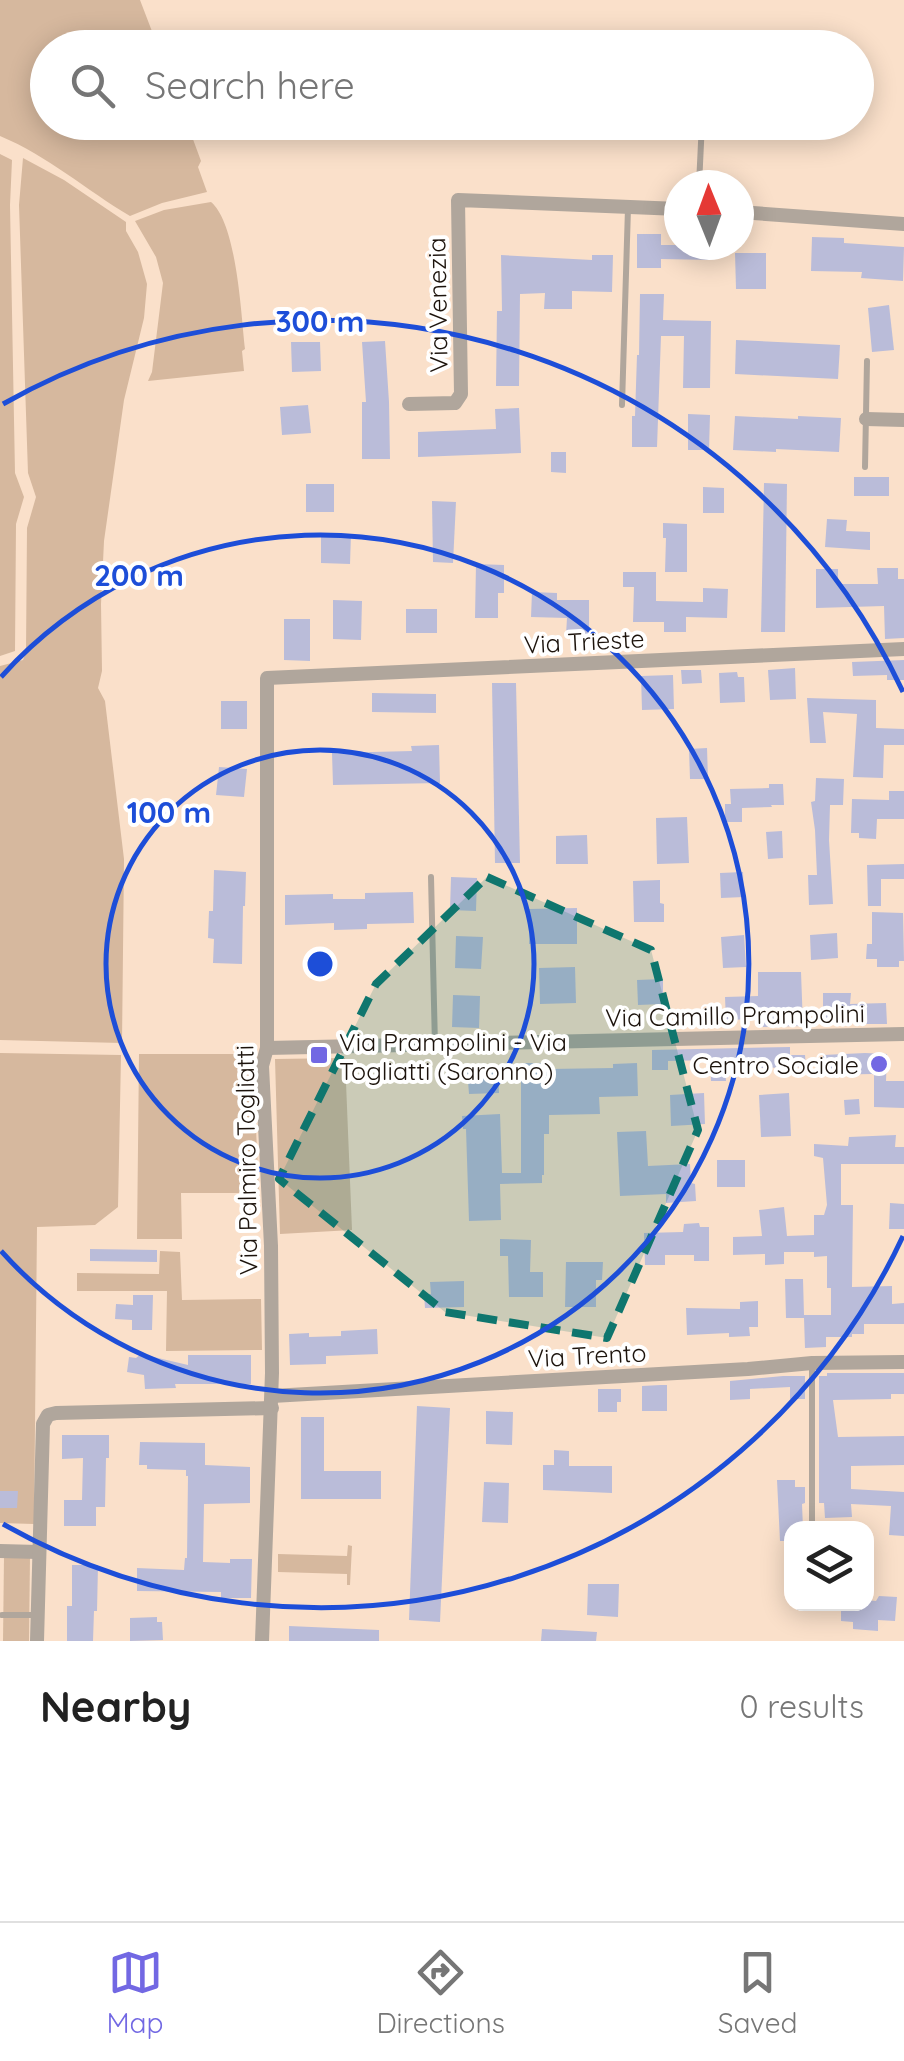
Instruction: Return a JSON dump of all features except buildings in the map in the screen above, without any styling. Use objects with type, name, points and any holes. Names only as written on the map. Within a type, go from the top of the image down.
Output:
[{"type":"street","name":"Via Venezia","points":[[409,404],[455,403],[462,394],[458,200],[664,208]]},
{"type":"street","points":[[754,213],[904,224]]},
{"type":"street","points":[[866,419],[904,420]]},
{"type":"street","name":"Via Trieste","points":[[267,678],[904,649]]},
{"type":"street","name":"Via Palmiro Togliatti","points":[[262,1641],[272,1402],[271,1246],[262,1066],[267,1048],[267,678]]},
{"type":"street","name":"Via Camillo Prampolini","points":[[267,1048],[904,1034]]},
{"type":"street","name":"Via Trento","points":[[36,1641],[43,1424],[48,1415],[812,1363],[904,1362]]},
{"type":"street","points":[[0,1551],[38,1552]]},
{"type":"lane","points":[[700,170],[701,140]]},
{"type":"lane","points":[[622,405],[628,207]]},
{"type":"lane","points":[[864,468],[868,362]]},
{"type":"lane","points":[[430,877],[435,1046]]},
{"type":"lane","points":[[812,1363],[812,1521]]},
{"type":"lane","points":[[2,1615],[37,1615]]},
{"type":"highlighted area","points":[[487,877],[651,950],[698,1130],[607,1338],[445,1312],[279,1179],[376,984]]},
{"type":"shaded area","points":[[0,0],[140,0],[151,30],[30,30],[30,140],[193,140],[207,192],[130,216],[51,163],[0,136]]},
{"type":"shaded area","points":[[0,154],[12,160],[15,473],[24,497],[16,524],[15,651],[0,656]]},
{"type":"shaded area","points":[[23,158],[126,222],[147,284],[144,318],[124,400],[104,541],[102,671],[98,688],[105,701],[124,859],[122,1043],[0,1040],[0,666],[23,660],[26,652],[27,528],[36,497],[28,473],[19,205]]},
{"type":"shaded area","points":[[211,202],[220,213],[232,249],[242,314],[244,371],[148,381],[163,283],[156,257],[135,221],[164,210]]},
{"type":"shaded area","points":[[0,1053],[121,1055],[118,1207],[95,1225],[37,1227],[34,1524],[0,1523]]},
{"type":"shaded area","points":[[139,1054],[233,1054],[253,1065],[259,1193],[181,1193],[182,1239],[137,1239]]},
{"type":"shaded area","points":[[345,1058],[352,1230],[280,1234],[275,1059]]},
{"type":"shaded area","points":[[160,1251],[180,1252],[182,1300],[261,1299],[262,1350],[166,1351],[167,1291],[77,1291],[77,1273],[159,1274]]},
{"type":"shaded area","points":[[348,1545],[352,1546],[350,1585],[347,1574],[278,1572],[278,1554],[347,1556]]},
{"type":"shaded area","points":[[4,1556],[30,1557],[29,1641],[3,1641]]},
{"type":"place","name":"Via Prampolini - Via Togliatti (Saronno)","points":[[319,1055]]},
{"type":"place","name":"Centro Sociale","points":[[879,1064]]}]
